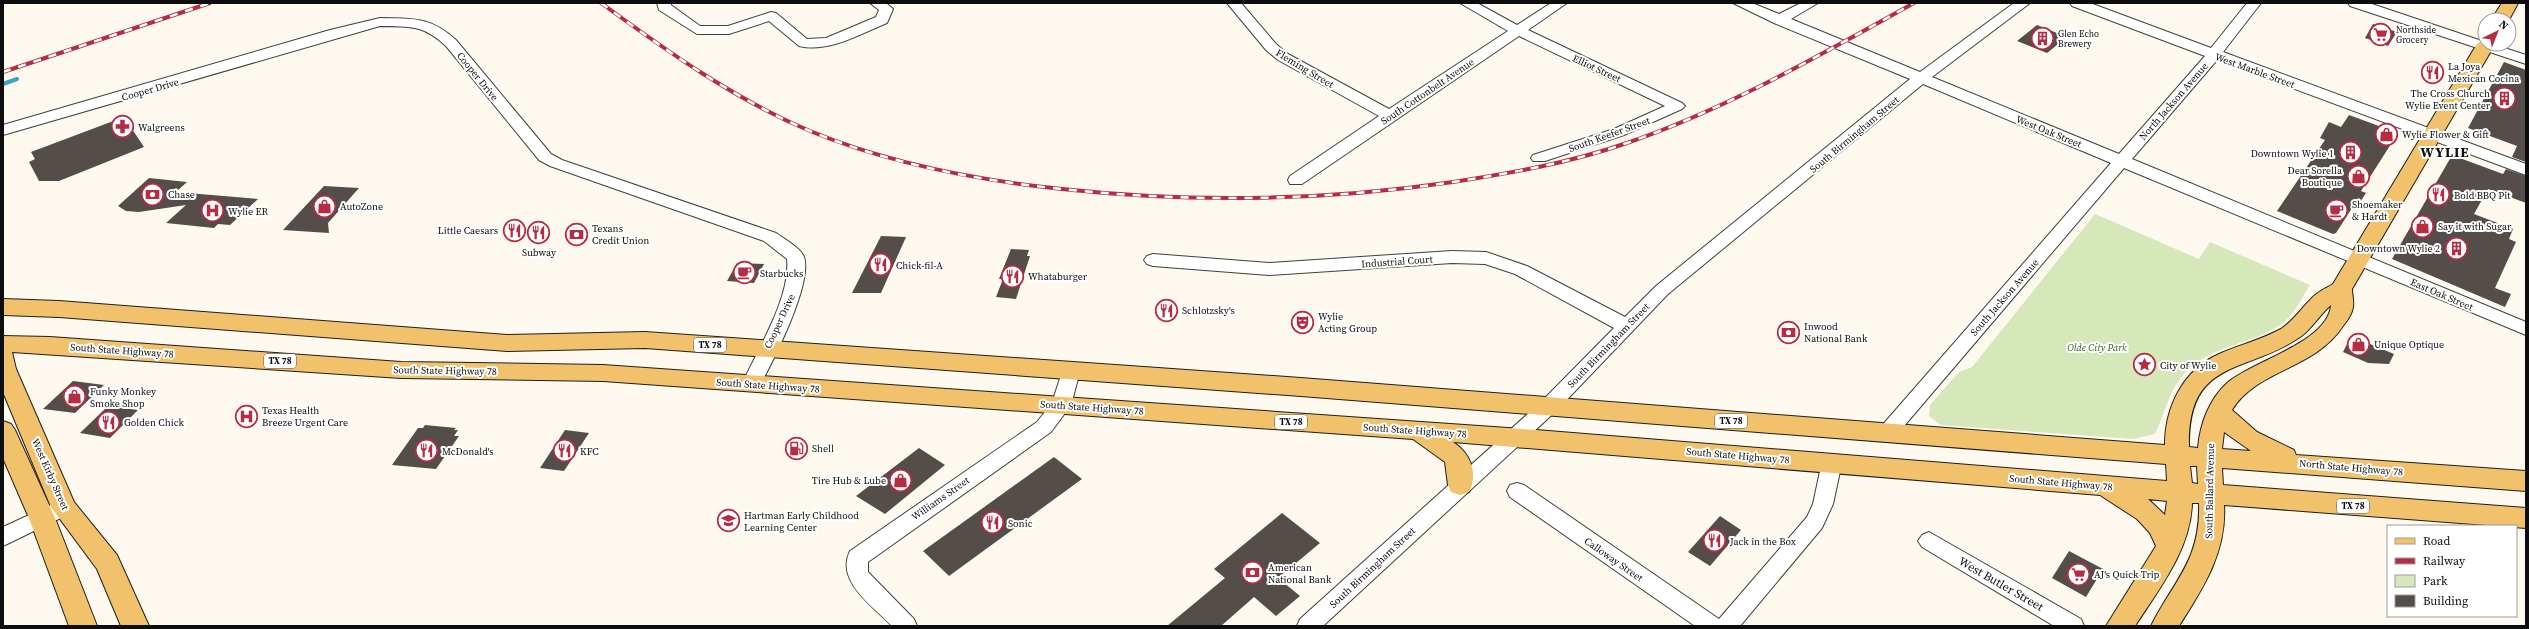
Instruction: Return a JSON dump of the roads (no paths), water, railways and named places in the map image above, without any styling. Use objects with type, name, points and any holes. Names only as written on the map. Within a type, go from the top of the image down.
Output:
[{"type":"main road","points":[[2505,12],[2510,3]]},
{"type":"main road","name":"South Ballard Avenue","points":[[2165,626],[2204,558],[2211,529],[2209,457],[2212,428],[2219,411],[2228,397],[2242,383],[2306,352],[2325,336],[2342,308],[2341,290],[2358,259],[2434,137],[2482,52]]},
{"type":"main road","points":[[2120,626],[2169,545],[2177,522],[2179,492],[2176,455],[2180,413],[2185,400],[2200,378],[2225,360],[2288,335],[2308,318],[2322,300],[2341,290]]},
{"type":"main road","name":"TX 78","points":[[3,307],[59,309],[507,343],[645,340],[1549,406],[1886,434],[2176,455]]},
{"type":"main road","points":[[401,370],[429,338]]},
{"type":"main road","name":"South State Highway 78","points":[[3,344],[50,345],[401,370],[603,373],[1513,437],[1832,462],[2179,492]]},
{"type":"main road","points":[[4,363],[50,345]]},
{"type":"main road","name":"West Kirby Street","points":[[4,363],[64,507],[108,563],[135,626]]},
{"type":"main road","points":[[2219,411],[2228,423],[2254,443],[2299,462]]},
{"type":"main road","points":[[3,430],[42,518],[83,626]]},
{"type":"main road","points":[[1417,430],[1454,456],[1459,462],[1460,485]]},
{"type":"main road","name":"North State Highway 78","points":[[2176,455],[2299,462],[2526,481]]},
{"type":"main road","points":[[2096,485],[2123,497],[2148,512],[2164,532],[2169,545]]},
{"type":"main road","name":"TX 78","points":[[2179,492],[2444,514],[2526,518]]},
{"type":"street","points":[[664,3],[664,7],[697,30],[730,30],[771,16]]},
{"type":"street","points":[[763,4],[771,16],[804,43],[828,42],[882,20],[886,9],[877,3]]},
{"type":"street","name":"Fleming Street","points":[[1234,3],[1271,47],[1283,58],[1390,116]]},
{"type":"street","name":"Elliot Street","points":[[1468,3],[1517,30],[1677,106]]},
{"type":"street","name":"South Cottonbelt Avenue","points":[[1296,180],[1517,30],[1560,3]]},
{"type":"street","name":"West Oak Street","points":[[1740,3],[2358,259]]},
{"type":"street","points":[[1779,20],[1811,3]]},
{"type":"street","name":"South Birmingham Street","points":[[1308,626],[1460,485],[1549,406],[1626,326],[1678,276],[1921,78],[2023,3]]},
{"type":"street","name":"West Marble Street","points":[[2077,3],[2526,170]]},
{"type":"street","name":"North Jackson Avenue","points":[[2122,161],[2214,54],[2254,3]]},
{"type":"street","points":[[2355,3],[2477,42]]},
{"type":"street","name":"Cooper Drive","points":[[3,130],[157,87],[335,33],[380,22],[416,23],[436,29],[451,43],[545,158],[770,237],[795,257],[797,274],[793,293],[751,384]]},
{"type":"street","points":[[2505,52],[2526,60]]},
{"type":"street","name":"South Keefer Street","points":[[1539,158],[1619,132],[1677,106]]},
{"type":"street","name":"South Jackson Avenue","points":[[1886,434],[2122,161]]},
{"type":"street","name":"Industrial Court","points":[[1153,260],[1269,269],[1452,257],[1486,258],[1521,270],[1626,326]]},
{"type":"street","name":"East Oak Street","points":[[2358,259],[2526,329]]},
{"type":"street","name":"Williams Street","points":[[906,626],[859,576],[856,567],[858,557],[1044,427],[1061,405],[1071,371]]},
{"type":"street","points":[[1726,626],[1814,522],[1823,504],[1832,462]]},
{"type":"street","name":"Calloway Street","points":[[1517,491],[1712,626]]},
{"type":"street","points":[[3,537],[64,507]]},
{"type":"street","name":"West Butler Street","points":[[1929,541],[2073,626]]},
{"type":"waterway","points":[[3,84],[17,79]]},
{"type":"railway","points":[[3,72],[210,3]]},
{"type":"railway","points":[[601,3],[676,56],[728,89],[810,131],[871,153],[934,169],[998,181],[1111,193],[1209,198],[1307,196],[1404,188],[1496,175],[1582,157],[1624,144],[1700,115],[1772,80],[1914,3]]},
{"type":"place","name":"Northside Grocery","points":[[2381,35]]},
{"type":"place","name":"Glen Echo Brewery","points":[[2042,39]]},
{"type":"place","name":"La Joya Mexican Cocina","points":[[2433,72]]},
{"type":"place","name":"The Cross Church Wylie Event Center","points":[[2505,99]]},
{"type":"place","name":"Walgreens","points":[[122,127]]},
{"type":"place","name":"Wylie Flower & Gift","points":[[2387,134]]},
{"type":"place","name":"Downtown Wylie 1","points":[[2350,153]]},
{"type":"place","name":"Dear Sorella Boutique","points":[[2358,176]]},
{"type":"place","name":"Chase","points":[[153,194]]},
{"type":"place","name":"Bold BBQ Pit","points":[[2439,195]]},
{"type":"place","name":"AutoZone","points":[[324,206]]},
{"type":"place","name":"Shoemaker & Hardt","points":[[2337,210]]},
{"type":"place","name":"Wylie ER","points":[[212,211]]},
{"type":"place","name":"Say it with Sugar","points":[[2423,226]]},
{"type":"place","name":"Little Caesars","points":[[514,230]]},
{"type":"place","name":"Subway","points":[[539,232]]},
{"type":"place","name":"Texans Credit Union","points":[[577,234]]},
{"type":"place","name":"Downtown Wylie 2","points":[[2456,248]]},
{"type":"place","name":"Chick-fil-A","points":[[880,265]]},
{"type":"place","name":"Starbucks","points":[[745,273]]},
{"type":"place","name":"Whataburger","points":[[1013,276]]},
{"type":"place","name":"Schlotzsky's","points":[[1167,310]]},
{"type":"place","name":"Wylie Acting Group","points":[[1302,322]]},
{"type":"place","name":"Inwood National Bank","points":[[1789,332]]},
{"type":"place","name":"Unique Optique","points":[[2359,344]]},
{"type":"place","name":"City of Wylie","points":[[2144,365]]},
{"type":"place","name":"Funky Monkey Smoke Shop","points":[[74,397]]},
{"type":"place","name":"Texas Health Breeze Urgent Care","points":[[247,416]]},
{"type":"place","name":"Golden Chick","points":[[109,422]]},
{"type":"place","name":"Shell","points":[[797,448]]},
{"type":"place","name":"McDonald's","points":[[426,451]]},
{"type":"place","name":"KFC","points":[[565,451]]},
{"type":"place","name":"Tire Hub & Lube","points":[[901,480]]},
{"type":"place","name":"Hartman Early Childhood Learning Center","points":[[729,521]]},
{"type":"place","name":"Sonic","points":[[992,523]]},
{"type":"place","name":"Jack in the Box","points":[[1715,541]]},
{"type":"place","name":"American National Bank","points":[[1252,573]]},
{"type":"place","name":"AJ's Quick Trip","points":[[2078,574]]},
{"type":"district","name":"WYLIE","points":[[2445,152]]},
{"type":"park label","name":"Olde City Park","points":[[2097,347]]}]
